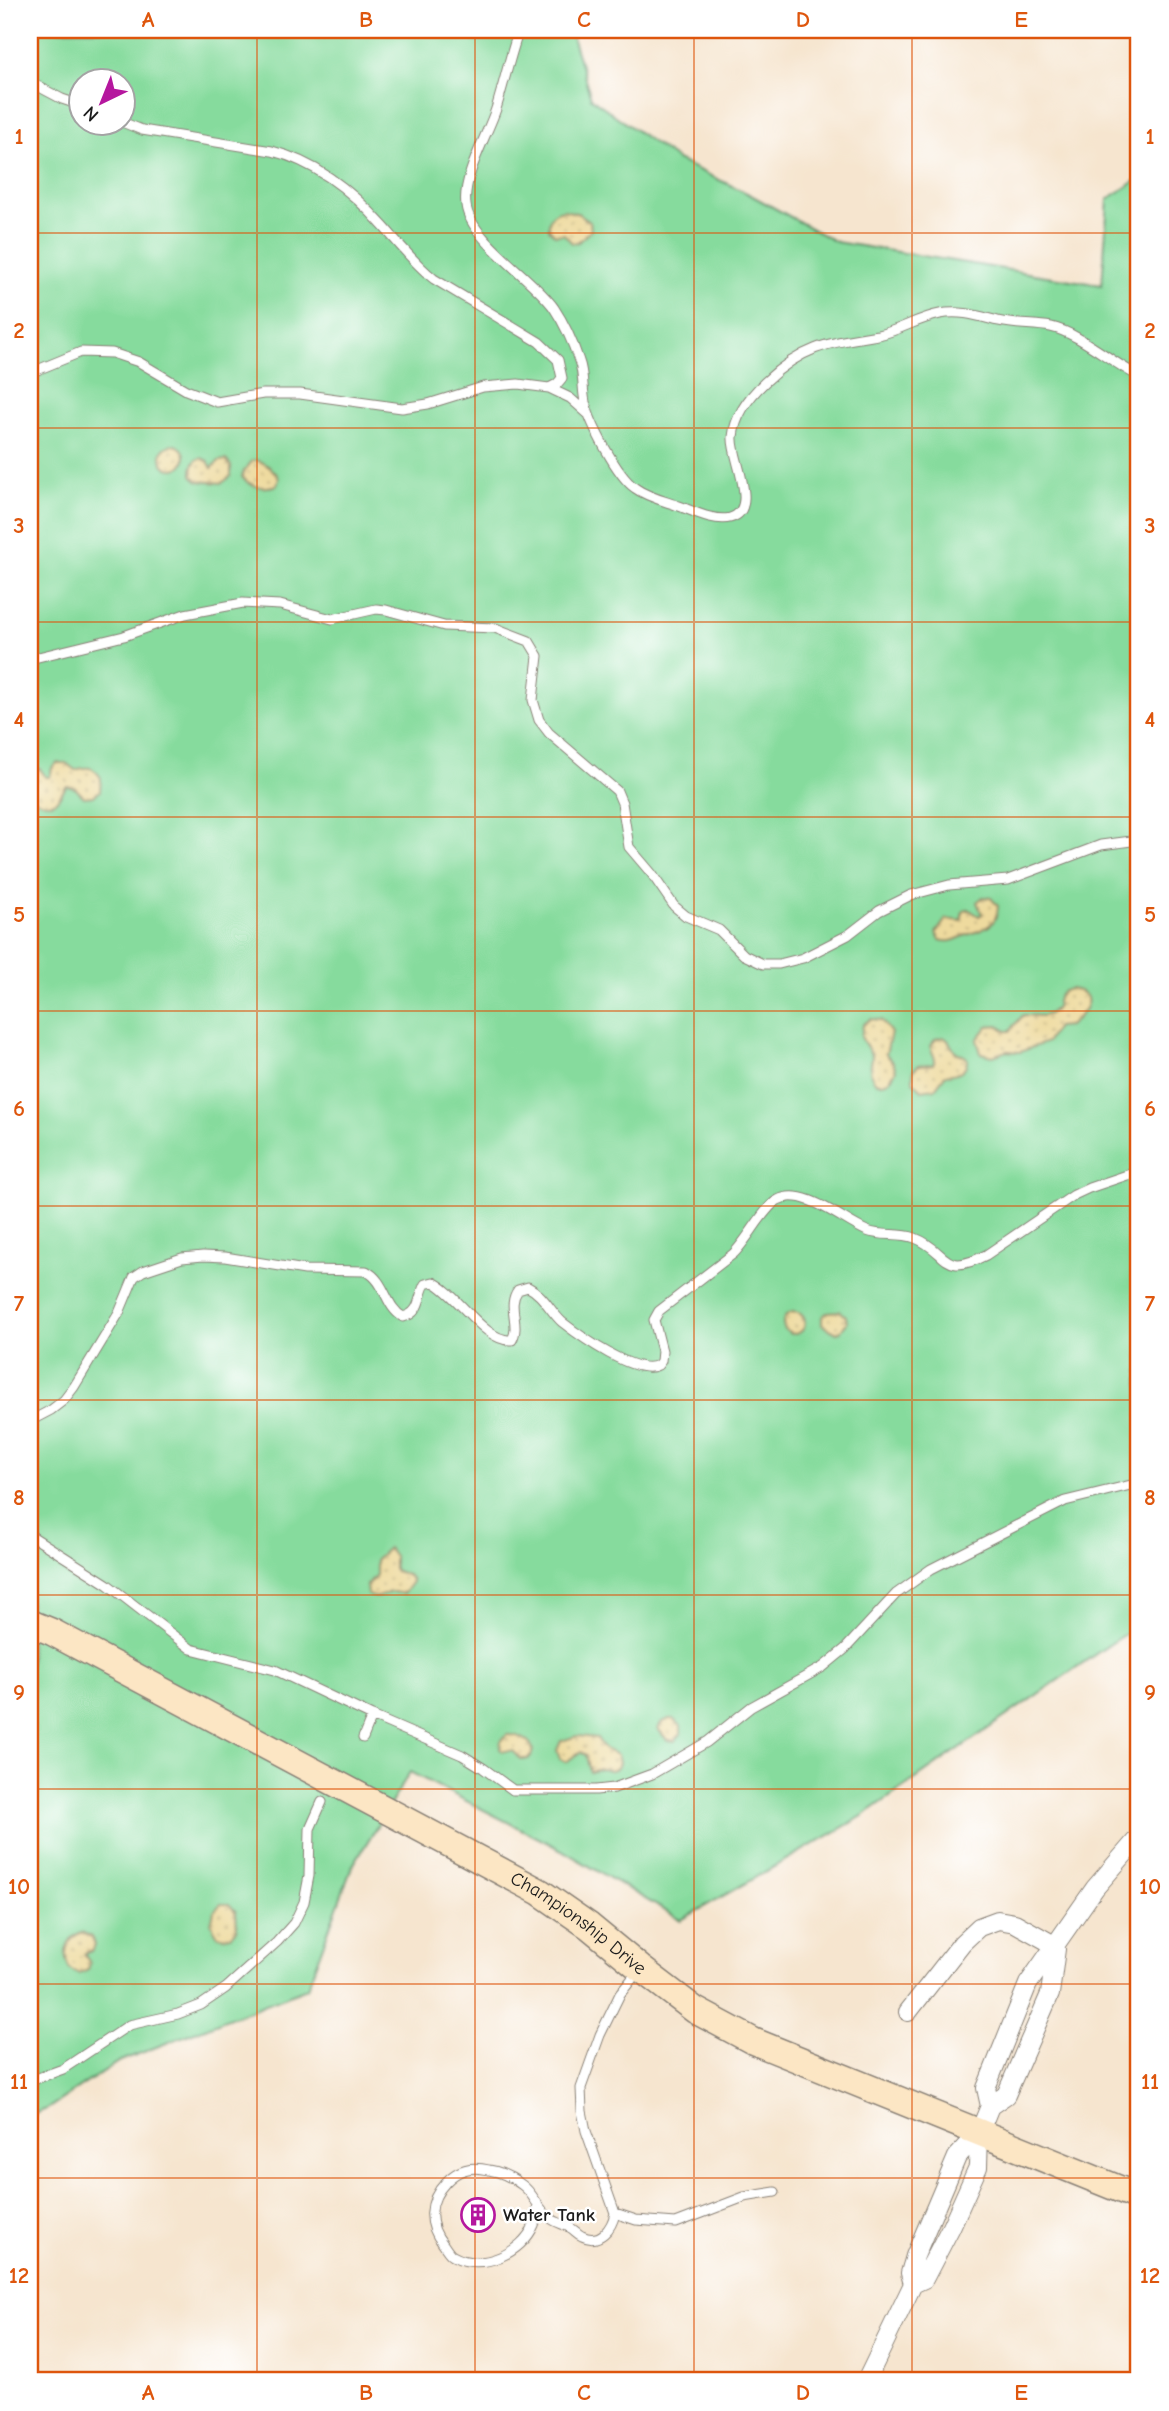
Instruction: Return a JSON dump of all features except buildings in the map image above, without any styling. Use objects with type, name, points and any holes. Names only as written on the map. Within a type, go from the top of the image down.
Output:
[{"type":"street","name":"Championship Drive","points":[[30,1623],[64,1638],[540,1892],[589,1926],[695,2010],[753,2041],[1139,2197]]},
{"type":"street","points":[[866,2381],[913,2284],[924,2278],[951,2227],[978,2167],[979,2133],[990,2106],[986,2088],[1028,1984],[1095,1888],[1139,1837]]},
{"type":"street","points":[[908,2012],[962,1943],[979,1927],[998,1920],[1015,1923],[1056,1946]]},
{"type":"lane","points":[[519,30],[496,108],[470,177],[465,204],[470,219],[508,262],[546,297],[560,317],[580,362],[589,415],[620,473],[634,488],[697,513],[729,519],[738,514],[745,497],[733,446],[733,433],[739,415],[761,385],[780,368],[822,345],[885,333],[941,314],[964,313],[1013,324],[1051,327],[1083,342],[1139,376]]},
{"type":"lane","points":[[30,82],[66,100]]},
{"type":"lane","points":[[136,129],[272,151],[313,168],[364,206],[434,279],[526,333],[550,351],[558,360],[562,378],[549,388]]},
{"type":"lane","points":[[30,373],[81,352],[112,353],[139,362],[193,393],[218,402],[263,394],[299,394],[402,408],[428,404],[483,387],[518,384],[549,388],[570,398],[589,415]]},
{"type":"lane","points":[[30,659],[138,632],[185,614],[243,604],[280,606],[331,619],[376,609],[386,610],[444,626],[495,628],[523,637],[533,644],[538,656],[533,700],[539,720],[549,733],[617,791],[622,803],[626,837],[632,852],[680,911],[719,930],[744,955],[763,964],[779,964],[803,958],[848,934],[879,911],[911,895],[949,885],[1008,880],[1101,845],[1139,840]]},
{"type":"lane","points":[[30,1421],[51,1410],[74,1387],[119,1313],[134,1277],[143,1271],[182,1258],[225,1257],[305,1270],[366,1271],[375,1276],[393,1308],[403,1317],[411,1315],[416,1309],[425,1284],[433,1282],[449,1292],[489,1332],[507,1341],[512,1340],[515,1333],[513,1298],[518,1290],[528,1287],[576,1332],[629,1363],[649,1369],[658,1365],[662,1357],[654,1320],[659,1311],[733,1254],[749,1237],[768,1208],[778,1200],[786,1197],[802,1198],[868,1232],[915,1238],[949,1262],[959,1265],[970,1264],[986,1255],[1089,1188],[1139,1171]]},
{"type":"lane","points":[[30,1535],[107,1584],[191,1649],[275,1670],[462,1755],[513,1790],[614,1788],[643,1779],[663,1768],[706,1742],[751,1707],[823,1667],[845,1649],[896,1594],[931,1569],[1065,1502],[1139,1483]]},
{"type":"lane","points":[[363,1738],[372,1716]]},
{"type":"lane","points":[[30,2081],[63,2069],[129,2025],[184,2013],[201,2005],[226,1988],[277,1942],[294,1923],[304,1902],[309,1877],[310,1829],[322,1802]]},
{"type":"lane","points":[[538,2204],[535,2223],[529,2233],[508,2253],[486,2263],[452,2256],[431,2223],[433,2202],[438,2191],[457,2173],[467,2168],[497,2171],[525,2187],[550,2218],[582,2236],[592,2239],[604,2234],[612,2226],[615,2213],[586,2131],[581,2088],[620,1994],[640,1968]]},
{"type":"lane","points":[[615,2213],[636,2220],[676,2223],[744,2197],[775,2192]]},
{"type":"green space","points":[[30,30],[570,30],[591,98],[677,160],[749,194],[836,242],[1102,285],[1108,199],[1139,179],[1139,1624],[861,1817],[681,1920],[560,1849],[410,1772],[352,1867],[307,1988],[118,2062],[47,2109],[30,2115]]},
{"type":"sand","points":[[564,210],[580,214],[590,222],[591,230],[578,242],[572,243],[564,234],[555,235],[549,229],[552,216]]},
{"type":"sand","points":[[173,445],[181,449],[185,457],[181,465],[173,469],[165,465],[161,457],[165,449]]},
{"type":"sand","points":[[201,458],[208,461],[212,468],[219,461],[226,460],[231,466],[231,476],[222,483],[198,481],[192,475],[192,469],[195,462]]},
{"type":"sand","points":[[253,460],[275,472],[279,479],[277,485],[258,487],[242,477]]},
{"type":"sand","points":[[57,763],[66,763],[75,770],[93,769],[101,778],[100,791],[93,796],[84,797],[75,788],[67,786],[53,802],[37,800],[30,794],[30,768],[40,769],[46,777],[50,777],[52,768]]},
{"type":"sand","points":[[983,897],[991,898],[998,906],[992,923],[984,929],[954,940],[940,940],[936,933],[946,919],[961,921],[963,912],[968,909],[979,916],[982,914],[977,902]]},
{"type":"sand","points":[[1070,989],[1085,995],[1087,1005],[1069,1026],[1057,1027],[1047,1042],[1020,1052],[1007,1051],[993,1056],[981,1053],[977,1040],[988,1026],[998,1025],[1010,1031],[1023,1015],[1049,1014],[1056,1008],[1061,993]]},
{"type":"sand","points":[[870,1019],[881,1020],[891,1033],[886,1054],[896,1070],[884,1083],[877,1083],[872,1077],[872,1056],[861,1037],[863,1025]]},
{"type":"sand","points":[[943,1037],[955,1051],[967,1058],[966,1066],[957,1073],[945,1075],[935,1088],[922,1090],[913,1081],[913,1070],[919,1065],[933,1064],[935,1059],[930,1046],[936,1039]]},
{"type":"sand","points":[[840,1311],[846,1316],[847,1322],[841,1331],[837,1333],[822,1325],[822,1317],[828,1312]]},
{"type":"sand","points":[[794,1312],[802,1315],[805,1323],[802,1331],[794,1334],[786,1331],[783,1323],[786,1315]]},
{"type":"sand","points":[[388,1548],[394,1556],[394,1570],[409,1576],[412,1582],[403,1594],[392,1592],[378,1597],[371,1596],[367,1594],[366,1586],[376,1575],[376,1559]]},
{"type":"sand","points":[[674,1719],[681,1726],[681,1734],[675,1741],[667,1740],[658,1729],[661,1723]]},
{"type":"sand","points":[[507,1735],[523,1738],[531,1745],[532,1754],[529,1759],[521,1759],[513,1751],[500,1749],[501,1741]]},
{"type":"sand","points":[[577,1736],[597,1738],[604,1749],[617,1755],[617,1768],[590,1772],[586,1755],[580,1752],[566,1762],[560,1759],[557,1750],[561,1741]]},
{"type":"sand","points":[[221,1904],[229,1904],[236,1912],[237,1929],[229,1936],[217,1934],[211,1924],[214,1911]]},
{"type":"sand","points":[[81,1932],[92,1937],[95,1944],[93,1950],[84,1954],[90,1963],[88,1970],[79,1974],[70,1969],[66,1953],[69,1943]]},
{"type":"place","name":"Water Tank","points":[[478,2215]]}]
